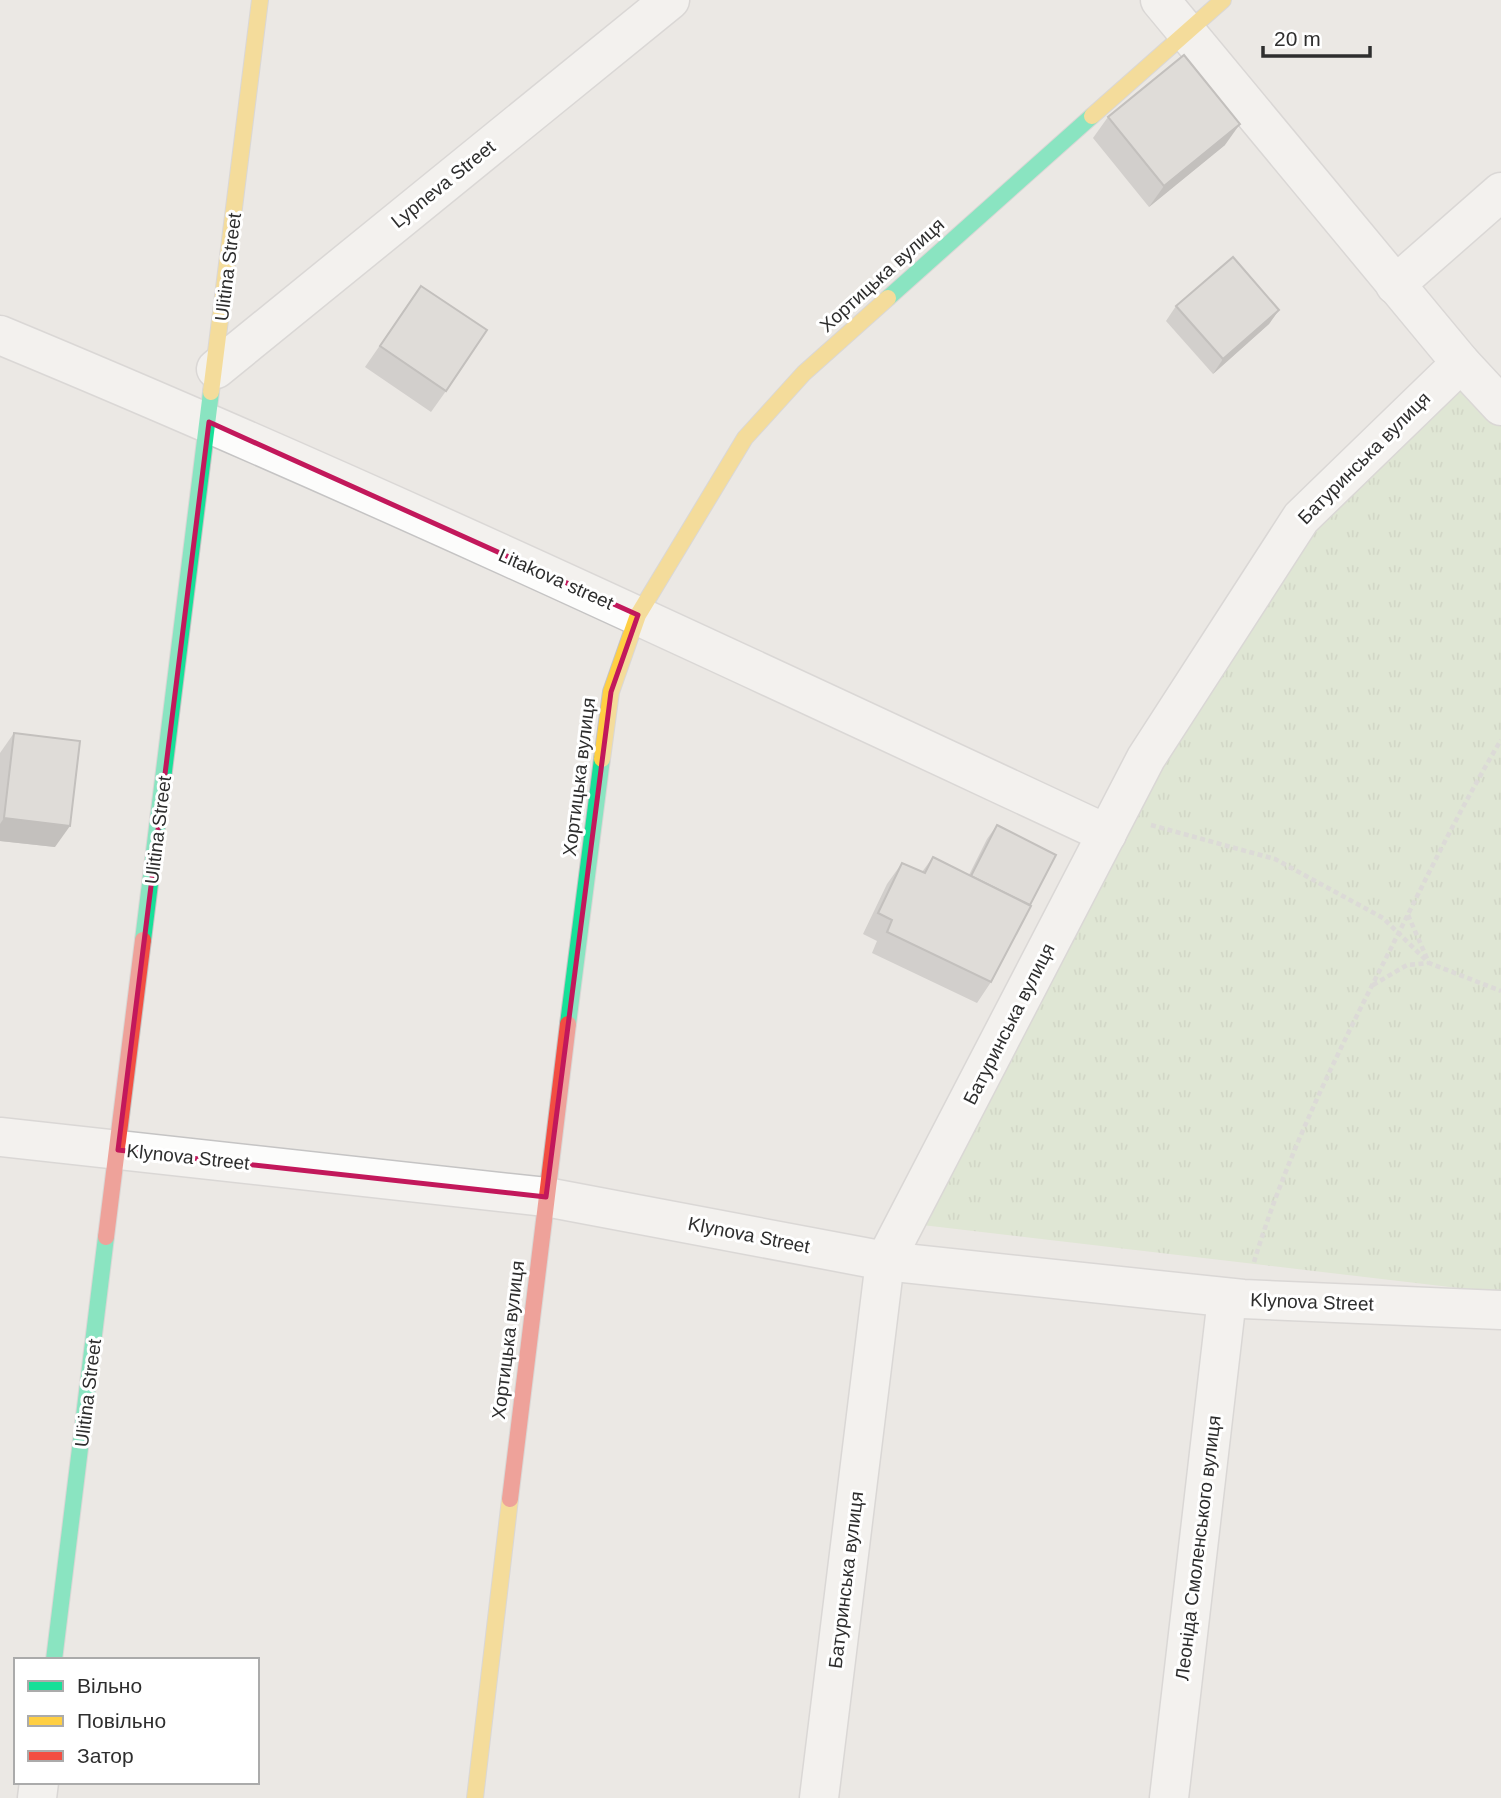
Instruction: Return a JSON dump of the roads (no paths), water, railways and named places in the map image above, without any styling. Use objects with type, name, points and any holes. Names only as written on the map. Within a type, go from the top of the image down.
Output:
[{"type":"street","name":"Ulitina Street","points":[[54,1658],[260,0]]},
{"type":"street","name":"Lypneva Street","points":[[216,369],[670,0]]},
{"type":"street","points":[[1160,0],[1395,285],[1501,406]]},
{"type":"street","name":"Хортицька вулиця","points":[[475,1798],[546,1197],[611,692],[638,615],[746,438],[804,373],[1223,0]]},
{"type":"street","points":[[1395,285],[1501,192]]},
{"type":"street","name":"Litakova street","points":[[0,335],[209,422],[1112,825]]},
{"type":"street","name":"Батуринська вулиця","points":[[819,1798],[886,1261],[1146,758],[1301,518],[1461,363]]},
{"type":"street","name":"Klynova Street","points":[[0,1137],[546,1197],[886,1261],[1235,1298],[1501,1310]]},
{"type":"street","name":"Леоніда Смоленського вулиця","points":[[1169,1798],[1235,1298]]}]
